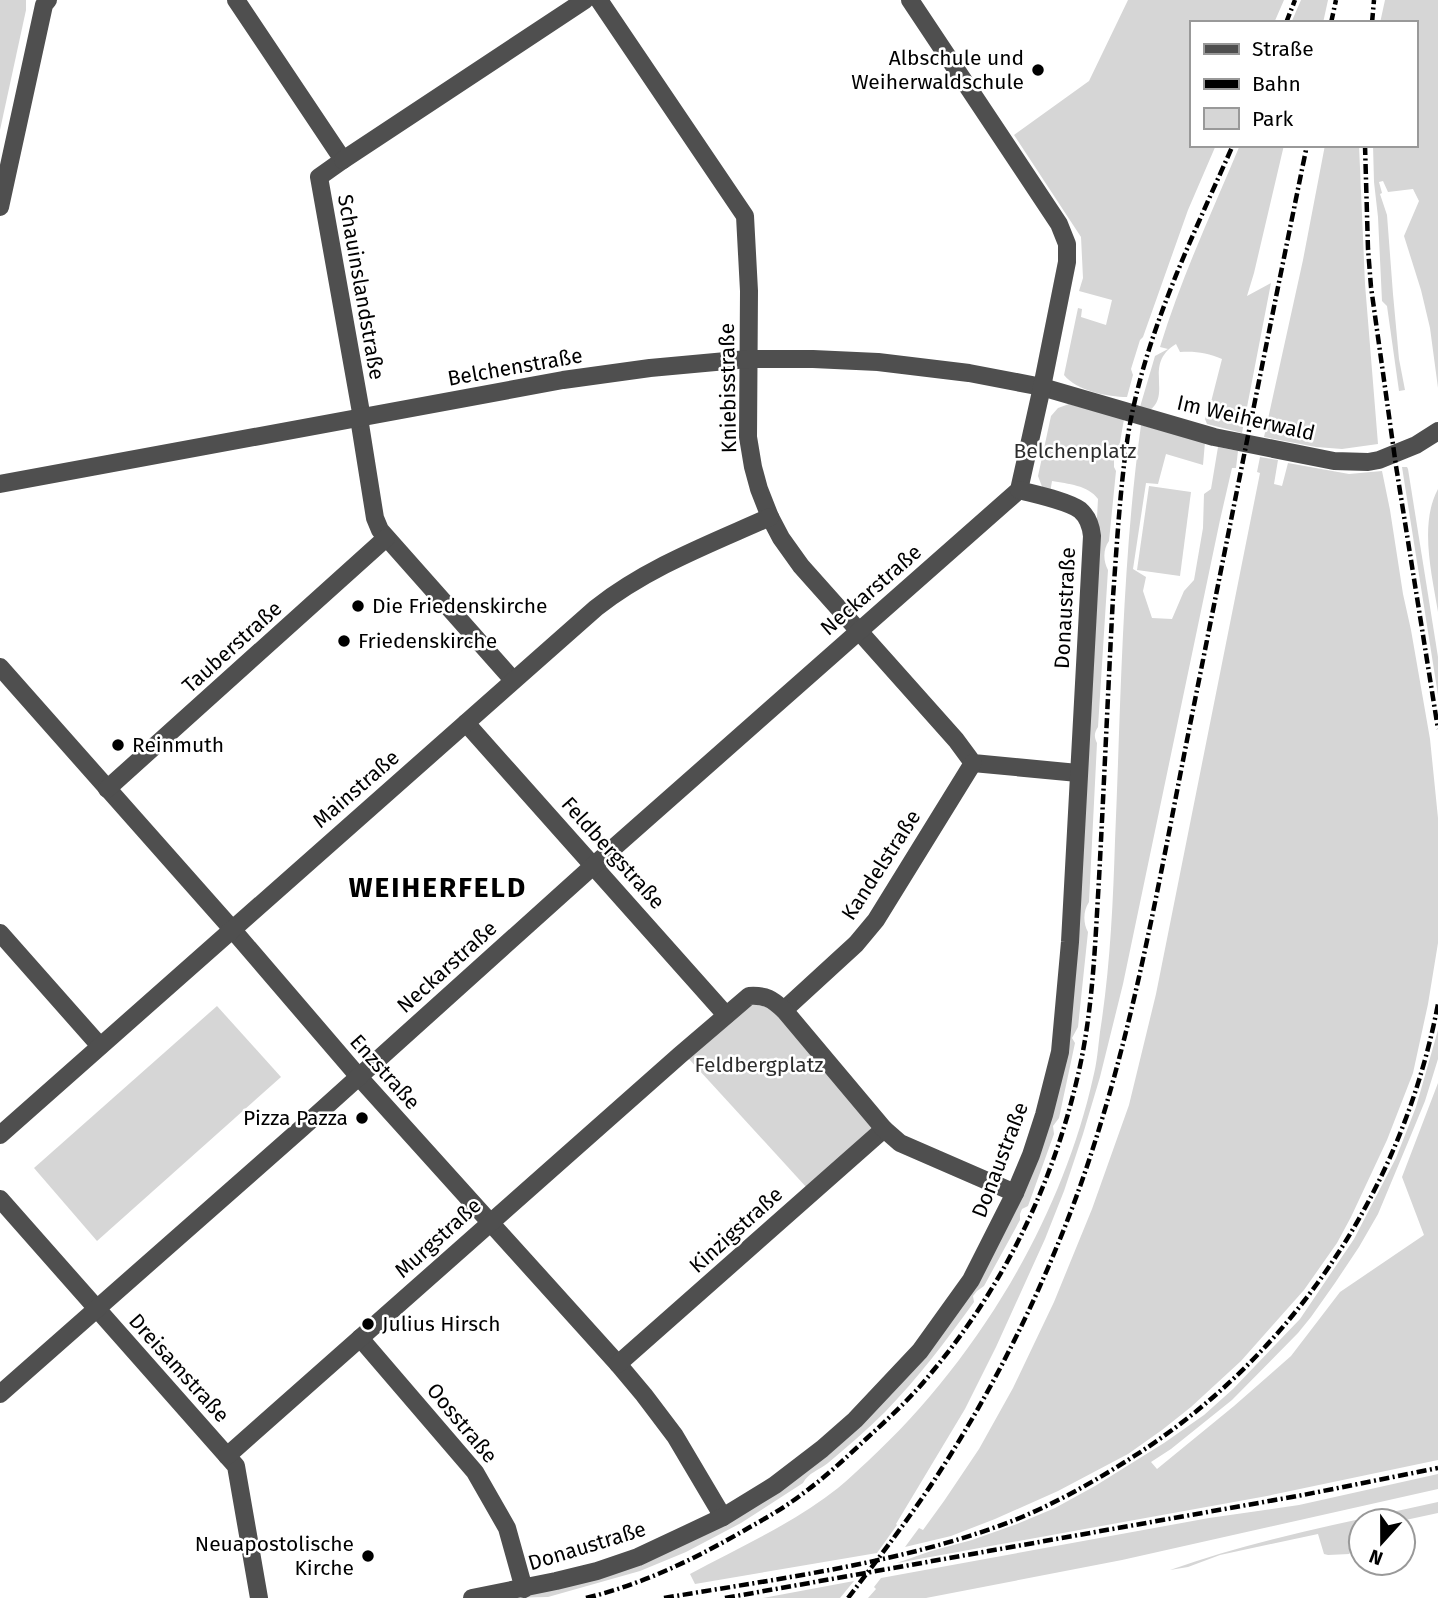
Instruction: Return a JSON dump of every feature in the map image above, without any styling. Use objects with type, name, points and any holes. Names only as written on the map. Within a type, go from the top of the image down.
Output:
[{"type":"street","points":[[236,0],[343,160],[585,0]]},
{"type":"street","name":"Kniebisstraße","points":[[599,0],[745,216],[749,290],[748,437],[759,489],[770,517],[801,566],[974,763]]},
{"type":"street","points":[[910,0],[1059,224],[1067,244],[1067,262],[1019,490]]},
{"type":"street","points":[[0,207],[46,3]]},
{"type":"street","name":"Schauinslandstraße","points":[[343,160],[318,177],[375,518],[386,538],[513,680]]},
{"type":"street","name":"Belchenstraße","points":[[0,484],[563,380],[650,368],[748,359],[878,362],[969,373],[1042,387]]},
{"type":"street","name":"Im Weiherwald","points":[[1042,387],[1214,437],[1334,461],[1379,460],[1416,445],[1438,431]]},
{"type":"street","name":"Neckarstraße","points":[[0,1394],[1019,490]]},
{"type":"street","name":"Donaustraße","points":[[472,1598],[524,1589],[597,1571],[638,1557],[723,1517],[775,1485],[855,1420],[920,1351],[971,1280],[1016,1193],[1044,1115],[1060,1052],[1070,942],[1092,536],[1087,518],[1080,510],[1019,490]]},
{"type":"street","name":"Mainstraße","points":[[0,1135],[618,590],[655,569],[770,517]]},
{"type":"street","name":"Tauberstraße","points":[[107,789],[386,538]]},
{"type":"street","name":"Enzstraße","points":[[0,667],[359,1077],[618,1364],[675,1436],[723,1517]]},
{"type":"street","name":"Feldbergstraße","points":[[466,723],[726,1015]]},
{"type":"street","points":[[974,763],[1078,773]]},
{"type":"street","name":"Kandelstraße","points":[[784,1010],[856,944],[876,920],[974,763]]},
{"type":"street","points":[[0,933],[100,1046]]},
{"type":"street","points":[[726,1015],[749,996],[762,995],[774,1001],[884,1129],[900,1143],[1016,1193]]},
{"type":"street","name":"Murgstraße","points":[[227,1456],[726,1015]]},
{"type":"street","name":"Kinzigstraße","points":[[618,1364],[884,1129]]},
{"type":"street","name":"Dreisamstraße","points":[[0,1199],[236,1466],[259,1598]]},
{"type":"street","name":"Oosstraße","points":[[360,1338],[475,1472],[507,1528],[524,1589]]},
{"type":"green space","points":[[0,0],[26,0],[26,10],[0,130]]},
{"type":"green space","points":[[1128,0],[1284,0],[1275,21],[1190,21],[1190,147],[1215,147],[1188,210],[1140,340],[1131,369],[1133,375],[1127,397],[1085,389],[1064,375],[1078,308],[1082,309],[1081,317],[1106,325],[1112,300],[1079,291],[1083,278],[1081,237],[1014,135],[1089,81]]},
{"type":"green space","points":[[1301,0],[1328,0],[1323,21],[1292,21]]},
{"type":"green space","points":[[1385,0],[1438,0],[1438,388],[1430,328],[1404,236],[1419,201],[1413,189],[1388,192],[1383,181],[1379,182],[1380,194],[1387,215],[1399,359],[1405,390],[1399,391],[1387,306],[1382,301],[1373,147],[1417,147],[1417,21],[1380,21]]},
{"type":"green space","points":[[1239,147],[1284,147],[1247,296],[1271,283],[1242,433],[1207,424],[1205,419],[1222,359],[1202,353],[1180,352],[1176,344],[1161,360],[1156,403],[1150,410],[1140,407],[1155,356],[1168,349],[1160,347],[1197,245]]},
{"type":"green space","points":[[1325,147],[1359,147],[1365,284],[1378,444],[1342,449],[1264,437]]},
{"type":"green space","name":"Belchenplatz","points":[[1069,404],[1124,419],[1118,454],[1114,460],[1116,471],[1109,541],[1104,555],[1108,570],[1098,727],[1095,735],[1097,743],[1089,902],[1084,917],[1088,932],[1078,1027],[1072,1038],[1075,1043],[1059,1118],[1053,1126],[1054,1134],[1028,1206],[1022,1209],[1020,1220],[984,1286],[973,1296],[974,1302],[920,1373],[871,1425],[803,1483],[741,1523],[686,1552],[640,1571],[548,1597],[506,1598],[738,1517],[933,1343],[1056,1090],[1099,537],[1098,499],[1094,494],[1077,486],[1052,481],[1050,493],[1044,492],[1038,476],[1051,416],[1058,408]]},
{"type":"green space","points":[[1141,425],[1205,442],[1203,465],[1166,454],[1158,484],[1146,483],[1133,569],[1146,577],[1143,591],[1152,618],[1172,619],[1184,591],[1194,580],[1203,528],[1204,494],[1211,489],[1218,447],[1238,451],[1236,468],[1232,468],[1220,520],[1123,984],[1100,1077],[1064,1191],[996,1347],[965,1409],[897,1525],[877,1553],[695,1584],[690,1574],[821,1501],[850,1478],[907,1422],[944,1380],[1009,1286],[1036,1236],[1059,1184],[1079,1131],[1094,1072],[1106,985],[1113,889],[1126,580]]},
{"type":"green space","points":[[1260,457],[1278,460],[1274,484],[1282,486],[1288,463],[1349,474],[1382,471],[1430,739],[1438,818],[1438,943],[1413,1073],[1387,1140],[1337,1243],[1304,1290],[1241,1361],[1191,1407],[1128,1454],[1058,1491],[995,1519],[951,1536],[905,1547],[919,1528],[923,1530],[944,1501],[979,1449],[1013,1388],[1054,1302],[1092,1209],[1129,1105],[1156,994],[1260,473],[1257,472]]},
{"type":"green space","points":[[1402,467],[1408,469],[1438,657],[1438,695]]},
{"type":"green space","points":[[1149,486],[1191,492],[1180,576],[1137,570]]},
{"type":"green space","points":[[1438,489],[1438,612],[1428,534],[1432,503]]},
{"type":"green space","name":"Feldbergplatz","points":[[752,1004],[764,1006],[780,1016],[875,1127],[807,1188],[688,1058]]},
{"type":"green space","points":[[217,1006],[281,1077],[97,1241],[34,1168]]},
{"type":"green space","points":[[1438,1030],[1438,1059],[1425,1101],[1378,1214],[1359,1247],[1298,1333],[1232,1400],[1151,1462],[1157,1469],[1234,1406],[1291,1356],[1340,1292],[1424,1235],[1402,1177],[1438,1083],[1438,1460],[1267,1496],[897,1563],[972,1540],[1055,1508],[1164,1443],[1204,1415],[1233,1389],[1300,1319],[1354,1239],[1396,1158],[1416,1107]]},
{"type":"green space","points":[[1438,1474],[1438,1489],[1358,1507],[1347,1507],[1347,1509],[1122,1560],[926,1598],[868,1598],[881,1578],[1209,1518],[1299,1505]]},
{"type":"green space","points":[[1438,1502],[1438,1513],[1417,1518],[1415,1507]]},
{"type":"green space","points":[[1347,1522],[1347,1554],[1324,1554],[1318,1534],[1220,1555],[1188,1567],[1170,1570],[1269,1540]]},
{"type":"green space","points":[[854,1581],[840,1598],[763,1598]]},
{"type":"railway","points":[[1287,21],[1295,0]]},
{"type":"railway","points":[[1331,21],[1336,0]]},
{"type":"railway","points":[[1372,21],[1374,0]]},
{"type":"railway","points":[[586,1598],[650,1577],[711,1549],[789,1504],[842,1461],[908,1399],[958,1339],[1003,1269],[1040,1194],[1068,1116],[1083,1051],[1090,1002],[1095,953],[1113,597],[1128,435],[1136,397],[1158,323],[1186,251],[1232,147]]},
{"type":"railway","points":[[848,1598],[935,1479],[1003,1362],[1060,1239],[1103,1115],[1121,1052],[1151,923],[1307,147]]},
{"type":"railway","points":[[1365,147],[1371,287],[1396,466],[1438,729]]},
{"type":"railway","points":[[664,1598],[873,1561],[996,1527],[1034,1512],[1089,1483],[1142,1451],[1198,1410],[1249,1364],[1295,1313],[1335,1258],[1370,1199],[1399,1137],[1422,1072],[1438,1004]]},
{"type":"railway","points":[[725,1598],[1303,1495],[1438,1468]]},
{"type":"place","name":"Albschule und Weiherwaldschule","points":[[1038,70]]},
{"type":"place","name":"Die Friedenskirche","points":[[358,606]]},
{"type":"place","name":"Friedenskirche","points":[[344,641]]},
{"type":"place","name":"Reinmuth","points":[[118,745]]},
{"type":"place","name":"Pizza Pazza","points":[[362,1118]]},
{"type":"place","name":"Julius Hirsch","points":[[368,1324]]},
{"type":"place","name":"Neuapostolische Kirche","points":[[368,1556]]},
{"type":"district","name":"WEIHERFELD","points":[[438,887]]}]
